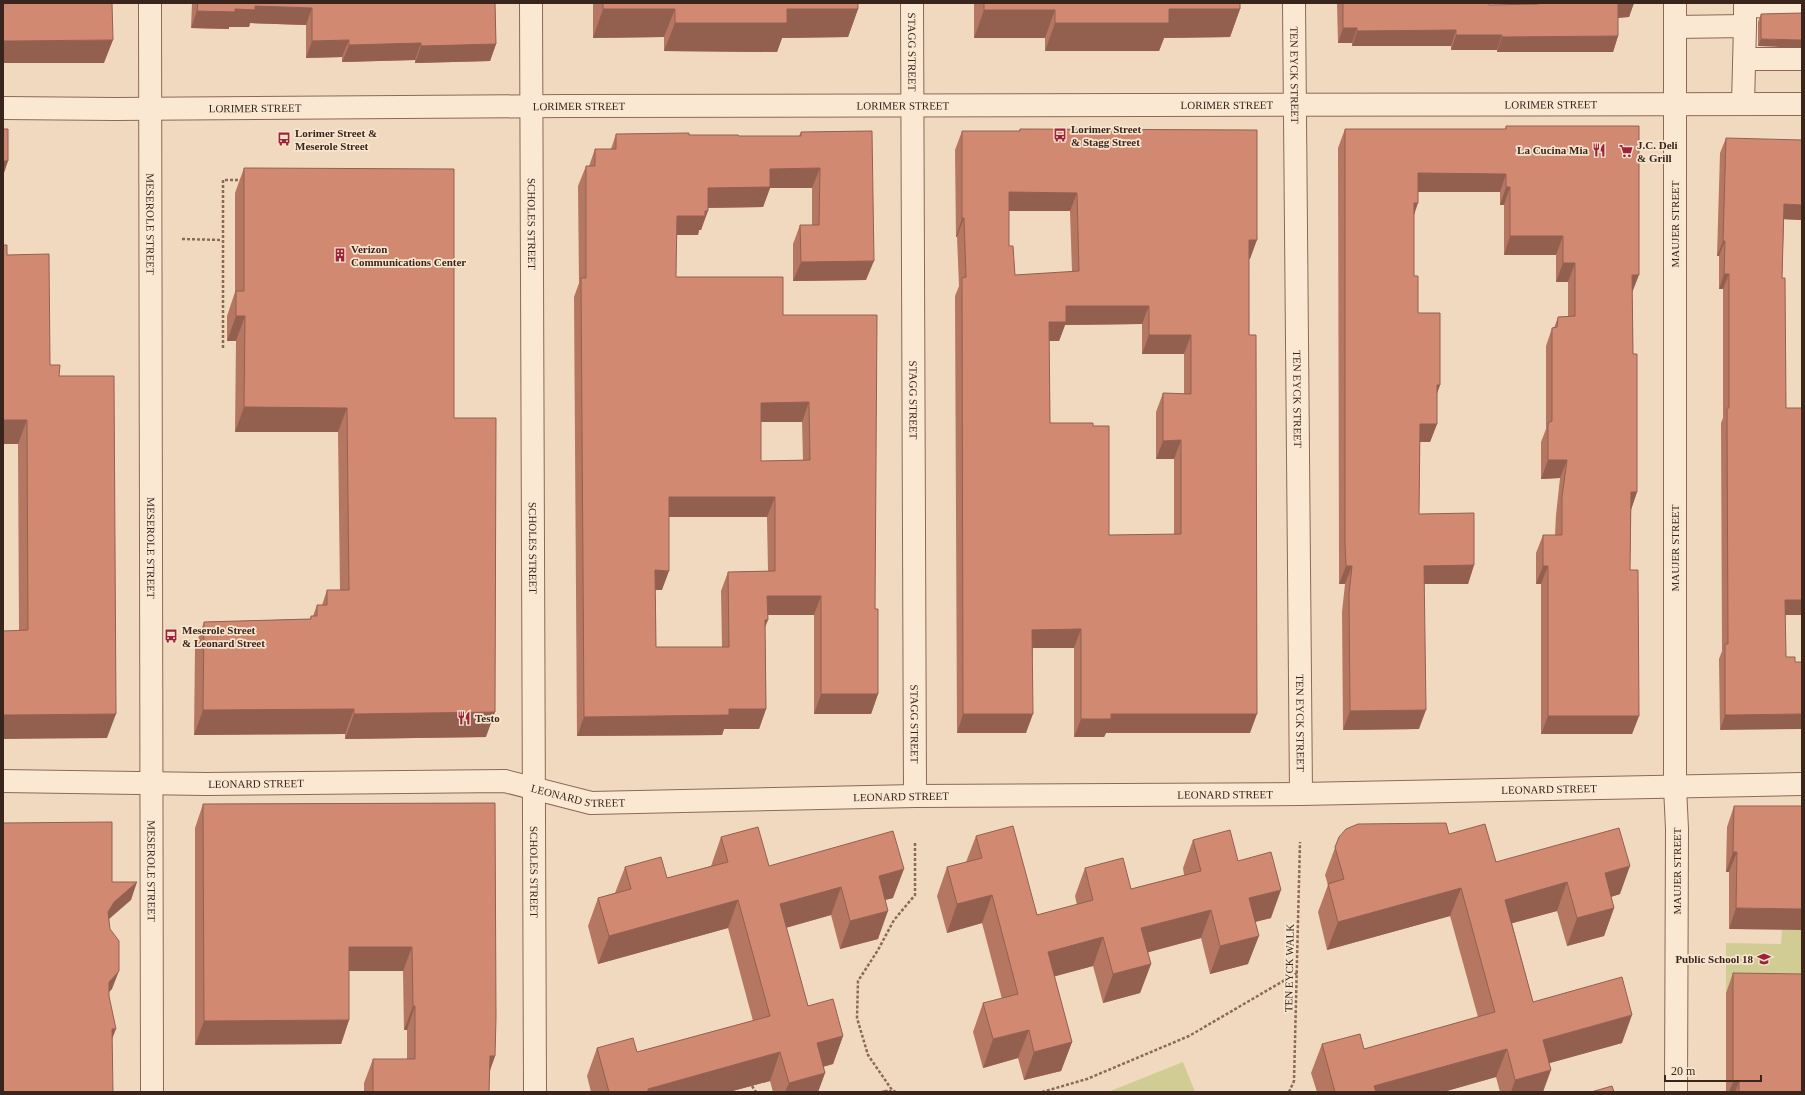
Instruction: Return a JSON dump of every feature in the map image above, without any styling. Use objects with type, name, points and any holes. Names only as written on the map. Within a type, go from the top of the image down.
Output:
[{"type":"street","name":"MESEROLE STREET","points":[[150,3],[152,1092]]},
{"type":"street","name":"SCHOLES STREET","points":[[531,3],[530,107],[535,1092]]},
{"type":"street","name":"STAGG STREET","points":[[912,3],[916,796]]},
{"type":"street","name":"TEN EYCK STREET","points":[[1294,3],[1301,794]]},
{"type":"street","name":"MAUJER STREET","points":[[1675,3],[1675,787],[1677,830],[1676,1092]]},
{"type":"street","points":[[1743,104],[1745,6],[1802,7]]},
{"type":"street","points":[[1675,27],[1745,26]]},
{"type":"street","points":[[1744,59],[1802,59]]},
{"type":"street","name":"LORIMER STREET","points":[[3,108],[1802,104]]},
{"type":"street","name":"LEONARD STREET","points":[[3,781],[206,784],[505,781],[591,803],[916,796],[1301,794],[1802,784]]},
{"type":"path","points":[[223,348],[223,180],[246,180]]},
{"type":"path","points":[[182,239],[222,240]]},
{"type":"path","points":[[896,1092],[892,1090],[868,1055],[856,1018],[858,982],[878,950],[894,920],[915,895],[915,842]]},
{"type":"path","name":"TEN EYCK WALK","points":[[1289,1092],[1294,1081],[1300,842]]},
{"type":"path","points":[[1042,1092],[1087,1079],[1189,1036],[1297,973]]},
{"type":"path","points":[[752,1086],[756,1092]]},
{"type":"shaded area","points":[[1782,930],[1802,930],[1802,993],[1726,993],[1726,943],[1781,944]]},
{"type":"shaded area","points":[[1183,1062],[1195,1092],[1108,1092]]},
{"type":"building","points":[[3,3],[112,3],[113,40],[3,41]]},
{"type":"building","points":[[198,3],[495,3],[496,44],[421,46],[421,43],[349,45],[349,40],[312,41],[312,8],[255,6],[255,10],[235,9],[235,12],[197,11]]},
{"type":"building","points":[[603,3],[858,3],[858,9],[787,9],[787,23],[675,23],[675,9],[603,9]]},
{"type":"building","points":[[984,3],[1240,3],[1240,9],[1169,9],[1169,23],[1055,23],[1055,10],[984,10]]},
{"type":"building","points":[[1343,3],[1489,3],[1489,5],[1539,3],[1618,3],[1618,36],[1502,37],[1502,35],[1456,35],[1456,30],[1357,31],[1357,28],[1343,28]]},
{"type":"building","points":[[1802,13],[1802,40],[1761,39],[1761,14]]},
{"type":"building","points":[[1506,126],[1639,126],[1639,275],[1632,275],[1633,354],[1637,354],[1637,492],[1631,492],[1630,570],[1638,570],[1639,716],[1548,716],[1548,566],[1543,566],[1543,535],[1562,535],[1562,497],[1567,460],[1548,460],[1548,423],[1552,421],[1552,328],[1557,327],[1558,317],[1575,316],[1575,263],[1563,263],[1563,236],[1510,236],[1510,187],[1506,187],[1506,174],[1418,173],[1418,203],[1414,203],[1414,276],[1418,276],[1418,313],[1440,313],[1440,385],[1437,385],[1437,424],[1420,424],[1419,514],[1474,513],[1474,565],[1424,566],[1426,710],[1350,711],[1349,594],[1352,566],[1346,566],[1345,543],[1345,129],[1506,129]]},
{"type":"building","points":[[3,129],[8,129],[8,161],[3,161]]},
{"type":"building","points":[[1020,129],[1257,130],[1257,240],[1249,240],[1249,335],[1256,335],[1257,714],[1111,714],[1111,719],[1081,719],[1081,629],[1032,630],[1033,714],[963,714],[962,278],[966,277],[964,218],[962,218],[962,131],[1020,131]],"holes":[[[1009,192],[1077,193],[1079,271],[1015,275],[1013,246],[1009,246]],[[1066,306],[1149,306],[1149,335],[1191,335],[1191,394],[1163,393],[1163,441],[1181,440],[1181,534],[1109,535],[1109,426],[1093,426],[1093,423],[1050,423],[1049,322],[1066,322]]]},
{"type":"building","points":[[872,131],[874,261],[801,262],[800,225],[819,225],[820,168],[770,169],[770,187],[708,188],[708,211],[705,211],[705,216],[677,216],[676,277],[783,277],[783,315],[877,315],[875,609],[878,609],[878,694],[821,694],[821,596],[767,596],[768,620],[765,620],[766,709],[729,709],[729,715],[584,717],[581,278],[586,278],[586,166],[595,166],[595,149],[616,149],[616,134],[689,133],[689,135],[801,136],[801,132]],"holes":[[[809,402],[810,460],[761,461],[761,403]],[[669,497],[775,497],[775,571],[728,572],[729,647],[656,647],[655,570],[669,571]]]},
{"type":"building","points":[[1726,138],[1802,140],[1802,205],[1784,204],[1782,278],[1785,278],[1786,408],[1802,408],[1802,600],[1785,600],[1786,657],[1795,657],[1795,662],[1802,662],[1802,714],[1725,715],[1725,644],[1728,644],[1727,408],[1729,408],[1729,274],[1724,274],[1725,241],[1723,241]]},
{"type":"building","points":[[244,168],[454,169],[454,418],[496,418],[495,712],[354,714],[354,709],[203,710],[204,622],[311,619],[311,616],[317,616],[317,605],[327,605],[327,590],[349,590],[347,408],[244,407],[245,316],[236,316],[236,291],[244,291]]},
{"type":"building","points":[[3,245],[7,245],[7,255],[49,254],[50,365],[60,365],[59,376],[114,376],[116,714],[3,715],[3,631],[28,630],[27,420],[3,420]]},
{"type":"building","points":[[495,803],[496,1018],[495,1056],[490,1056],[489,1092],[373,1092],[373,1059],[415,1059],[415,1006],[413,1006],[412,947],[349,947],[349,1020],[204,1021],[203,804]]},
{"type":"building","points":[[1734,806],[1802,806],[1802,909],[1736,908],[1737,852],[1733,852]]},
{"type":"building","points":[[112,822],[112,882],[137,882],[114,902],[108,912],[110,929],[119,941],[119,971],[109,982],[109,996],[116,1029],[112,1029],[113,1092],[3,1092],[3,823]]},
{"type":"building","points":[[1446,823],[1449,834],[1485,824],[1496,862],[1619,828],[1630,866],[1605,873],[1614,908],[1577,918],[1567,882],[1505,900],[1533,1002],[1622,977],[1632,1015],[1543,1040],[1551,1070],[1515,1080],[1507,1049],[1374,1086],[1376,1092],[1335,1092],[1322,1044],[1360,1034],[1364,1049],[1495,1012],[1461,888],[1338,922],[1328,884],[1344,879],[1335,847],[1339,837],[1346,829],[1358,824]]},
{"type":"building","points":[[1013,826],[1037,915],[1093,900],[1085,868],[1123,858],[1131,889],[1201,871],[1193,840],[1230,830],[1238,861],[1271,852],[1281,890],[1249,898],[1259,936],[1220,946],[1211,910],[1141,928],[1151,964],[1113,974],[1103,937],[1048,952],[1072,1042],[1034,1052],[1029,1030],[993,1039],[983,1003],[1018,994],[992,895],[957,904],[947,867],[982,858],[976,836]]},
{"type":"building","points":[[758,827],[769,866],[893,831],[904,869],[879,876],[888,911],[850,921],[841,887],[780,904],[808,1006],[833,999],[843,1036],[817,1043],[825,1073],[789,1083],[780,1052],[648,1089],[648,1092],[609,1092],[597,1048],[633,1038],[637,1052],[770,1016],[738,900],[609,936],[598,898],[631,889],[625,867],[661,857],[667,878],[728,862],[721,837]]},
{"type":"building","points":[[1733,973],[1802,974],[1802,1092],[1739,1092],[1739,1082],[1733,1082]]},
{"type":"building","points":[[1612,1086],[1614,1092],[1591,1092]]},
{"type":"place","name":"Lorimer Street & Stagg Street","points":[[1060,135]]},
{"type":"place","name":"Lorimer Street & Meserole Street","points":[[284,139]]},
{"type":"place","name":"La Cucina Mia","points":[[1599,150]]},
{"type":"place","name":"J.C. Deli & Grill","points":[[1626,151]]},
{"type":"place","name":"Verizon Communications Center","points":[[340,255]]},
{"type":"place","name":"Meserole Street & Leonard Street","points":[[171,636]]},
{"type":"place","name":"Testo","points":[[464,718]]},
{"type":"place","name":"Public School 18","points":[[1764,959]]}]
